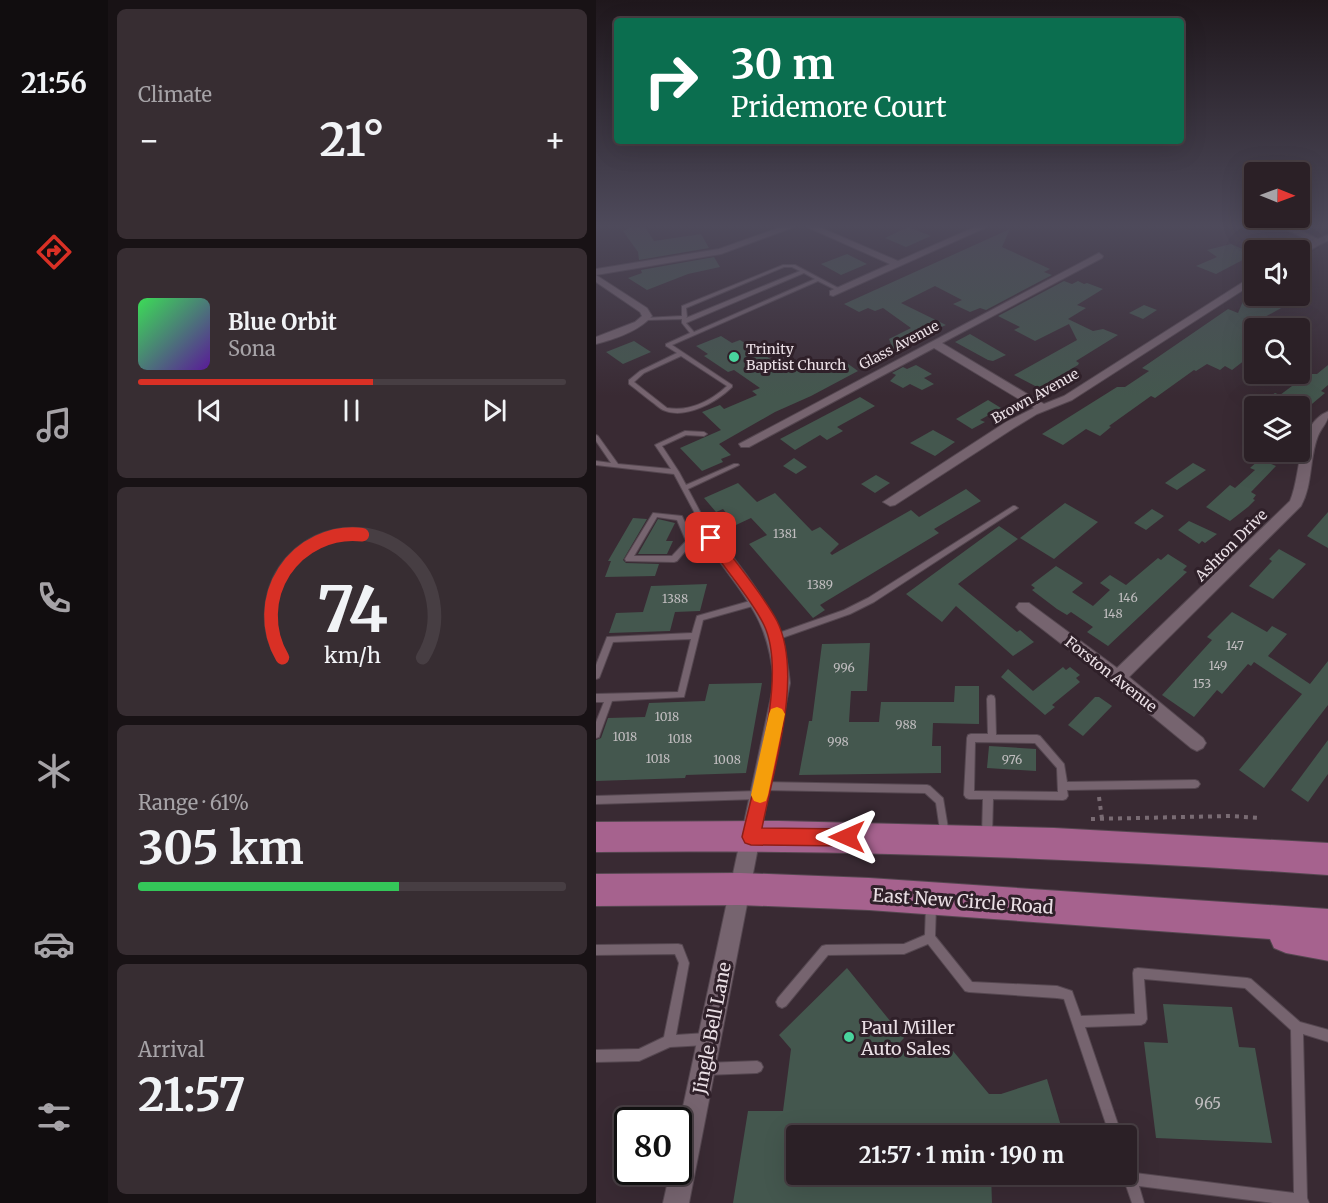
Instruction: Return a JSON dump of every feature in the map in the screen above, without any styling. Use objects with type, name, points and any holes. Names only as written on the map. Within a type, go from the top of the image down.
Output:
[{"type":"highway","points":[[596,837],[944,838],[1176,848],[1328,859]]},
{"type":"highway","points":[[1176,848],[1301,848],[1328,845]]},
{"type":"highway","name":"East New Circle Road","points":[[596,890],[740,889],[932,898],[1328,926]]},
{"type":"highway","points":[[1186,916],[1328,944]]},
{"type":"street","points":[[596,341],[639,324],[647,316],[644,310],[604,283]]},
{"type":"street","points":[[836,291],[855,283]]},
{"type":"street","name":"Glass Avenue","points":[[745,444],[1048,283]]},
{"type":"street","name":"Brown Avenue","points":[[890,502],[1010,425],[1068,398],[1244,285]]},
{"type":"street","points":[[934,343],[1043,408]]},
{"type":"street","name":"Ashton Drive","points":[[1118,678],[1296,502],[1306,477],[1310,436],[1319,422],[1328,414]]},
{"type":"street","name":"Jingle Bell Lane","points":[[676,1203],[782,683],[776,637],[770,623],[711,538]]},
{"type":"street","name":"Forston Avenue","points":[[1024,607],[1118,678],[1197,743]]},
{"type":"lane","points":[[693,333],[686,328],[684,307],[742,283]]},
{"type":"lane","points":[[646,319],[684,319],[775,283]]},
{"type":"lane","points":[[680,354],[642,372],[634,377],[631,383],[665,409],[672,411],[687,410],[726,391],[730,386],[722,378],[668,345],[808,283]]},
{"type":"lane","points":[[824,283],[836,291]]},
{"type":"lane","points":[[690,541],[680,518],[655,515],[629,559],[674,559],[690,541],[711,538],[676,472],[658,445],[685,433],[704,435]]},
{"type":"lane","points":[[596,437],[616,465]]},
{"type":"lane","points":[[596,463],[676,472]]},
{"type":"lane","points":[[685,488],[736,465]]},
{"type":"lane","points":[[776,637],[816,624],[871,600],[1015,508]]},
{"type":"lane","points":[[596,698],[681,695],[700,618],[757,602]]},
{"type":"lane","points":[[596,676],[610,639],[695,636]]},
{"type":"lane","points":[[596,734],[609,698]]},
{"type":"lane","points":[[991,699],[992,738]]},
{"type":"lane","points":[[971,738],[1037,739],[1061,767],[1062,786],[1063,796],[970,795],[971,738]]},
{"type":"lane","points":[[1062,786],[1196,783]]},
{"type":"lane","points":[[596,800],[761,790],[927,789],[940,801],[944,838]]},
{"type":"lane","points":[[987,840],[988,795]]},
{"type":"lane","points":[[932,898],[930,938],[969,987],[1057,992],[1068,995],[1112,1125]]},
{"type":"lane","points":[[782,1002],[826,950],[904,949],[930,938]]},
{"type":"lane","points":[[596,950],[678,949],[684,963],[669,1041]]},
{"type":"lane","points":[[1077,1022],[1141,1019],[1138,974],[1247,983],[1297,1027],[1328,1036]]},
{"type":"lane","points":[[1137,1175],[1302,1202],[1297,1027]]},
{"type":"lane","points":[[596,1056],[639,1055],[669,1041],[710,1039]]},
{"type":"lane","points":[[703,1069],[757,1067]]},
{"type":"lane","points":[[1133,1185],[1139,1203]]},
{"type":"path","points":[[1097,785],[1102,819]]},
{"type":"path","points":[[1091,819],[1230,816],[1261,818]]},
{"type":"building","points":[[636,283],[665,283],[647,290]]},
{"type":"building","points":[[890,283],[1037,283],[986,310],[980,308],[970,312],[953,304],[962,300],[935,286],[901,303],[946,325],[893,349],[889,339],[911,328],[883,308],[875,311],[868,308],[859,312],[844,304]]},
{"type":"building","points":[[1060,283],[1087,283],[1103,289],[1077,305],[1086,308],[1068,319],[1093,331],[1103,329],[1118,335],[1076,361],[1078,365],[1039,388],[1014,375],[1077,340],[1069,324],[1035,341],[1014,330],[1020,327],[998,316]]},
{"type":"building","points":[[1244,299],[1244,306],[1285,306],[1263,318],[1244,318],[1244,361],[1232,370],[1225,366],[1220,370],[1207,364],[1194,370],[1155,398],[1151,396],[1109,426],[1111,427],[1100,436],[1086,429],[1063,445],[1042,434],[1117,387],[1125,387],[1149,371],[1142,368],[1228,309],[1238,313]]},
{"type":"building","points":[[1144,305],[1157,310],[1143,319],[1129,313]]},
{"type":"building","points":[[970,334],[1006,355],[993,361],[988,360],[955,342]]},
{"type":"building","points":[[721,336],[732,343],[740,340],[785,368],[805,359],[816,366],[826,361],[834,366],[844,361],[858,371],[775,412],[719,444],[731,455],[721,459],[723,462],[702,471],[680,448],[721,430],[702,412],[720,405],[724,409],[757,395],[752,391],[760,388],[734,370],[728,372],[704,356],[708,354],[696,346]]},
{"type":"building","points":[[634,341],[651,352],[623,364],[606,352]]},
{"type":"building","points":[[916,365],[932,374],[924,378],[934,384],[922,390],[910,384],[903,388],[890,381],[896,375],[892,373],[903,367],[907,369]]},
{"type":"building","points":[[1328,365],[1328,385],[1321,391],[1325,393],[1310,406],[1310,396],[1270,396],[1275,393],[1280,395],[1295,384],[1310,384],[1310,374],[1317,374]]},
{"type":"building","points":[[860,397],[875,406],[837,427],[843,431],[827,440],[820,435],[795,450],[780,439]]},
{"type":"building","points":[[988,400],[1001,408],[980,420],[985,422],[972,429],[956,419]]},
{"type":"building","points":[[933,430],[955,442],[935,456],[910,443]]},
{"type":"building","points":[[794,458],[807,467],[796,474],[783,466]]},
{"type":"building","points":[[1257,462],[1267,462],[1276,466],[1251,492],[1256,495],[1253,499],[1255,500],[1248,507],[1230,521],[1206,507],[1230,485],[1235,488],[1255,470],[1250,468]]},
{"type":"building","points":[[1193,463],[1206,470],[1177,490],[1165,483]]},
{"type":"building","points":[[876,475],[890,483],[875,493],[861,484]]},
{"type":"building","points":[[738,483],[757,502],[775,493],[812,531],[820,527],[839,544],[830,553],[832,555],[911,510],[919,517],[966,489],[981,501],[934,529],[939,533],[820,605],[825,610],[813,618],[749,544],[767,535],[751,518],[736,525],[723,509],[716,512],[704,498]]},
{"type":"building","points":[[1065,503],[1098,522],[1054,559],[1020,538]]},
{"type":"building","points":[[1152,509],[1164,516],[1146,530],[1134,523]]},
{"type":"building","points":[[1328,512],[1328,548],[1307,536]]},
{"type":"building","points":[[633,518],[647,519],[623,560],[626,563],[659,564],[655,576],[605,577],[611,561],[608,561]]},
{"type":"building","points":[[658,519],[675,523],[666,541],[673,541],[667,554],[638,554]]},
{"type":"building","points":[[1189,521],[1217,534],[1205,543],[1202,541],[1199,544],[1178,530]]},
{"type":"building","points":[[999,526],[1018,539],[958,584],[1017,632],[1020,630],[1034,642],[1013,656],[956,606],[942,622],[906,594]]},
{"type":"building","points":[[1279,549],[1306,564],[1273,599],[1249,586],[1272,561],[1269,559]]},
{"type":"building","points":[[1168,554],[1187,566],[1183,570],[1187,572],[1108,646],[1087,632],[1093,627],[1071,612],[1067,615],[1057,609],[1032,590],[1035,588],[1031,585],[1056,566],[1083,583],[1072,592],[1093,606],[1110,590],[1100,583],[1110,575],[1126,585],[1158,558],[1161,560]]},
{"type":"building","points":[[707,584],[700,611],[675,612],[670,631],[609,633],[616,613],[643,612],[651,586]]},
{"type":"building","points":[[1232,612],[1267,632],[1272,626],[1287,634],[1268,656],[1310,684],[1328,661],[1328,705],[1264,788],[1239,770],[1302,694],[1254,662],[1251,666],[1248,664],[1222,694],[1217,690],[1194,717],[1162,695],[1212,640],[1207,637]]},
{"type":"building","points":[[870,643],[867,691],[851,691],[849,722],[879,722],[881,702],[954,702],[955,686],[979,686],[979,724],[933,723],[932,746],[941,746],[941,773],[799,775],[809,721],[812,721],[822,644]]},
{"type":"building","points":[[1063,667],[1066,670],[1070,667],[1080,675],[1076,678],[1080,682],[1052,705],[1055,707],[1045,715],[1001,677],[1008,669],[1033,691]]},
{"type":"building","points":[[762,683],[746,773],[596,781],[596,740],[601,738],[608,718],[645,717],[649,703],[705,701],[709,684]]},
{"type":"building","points":[[1095,697],[1099,697],[1112,706],[1083,736],[1068,725]]},
{"type":"building","points":[[1328,740],[1328,774],[1308,802],[1291,790]]},
{"type":"building","points":[[989,746],[1036,749],[1036,771],[987,768]]},
{"type":"building","points":[[847,968],[904,1038],[892,1051],[953,1051],[989,1094],[1001,1094],[1047,1079],[1061,1125],[786,1125],[786,1185],[991,1185],[992,1203],[733,1203],[748,1111],[783,1111],[791,1049],[779,1035]]},
{"type":"building","points":[[1163,1004],[1232,1007],[1239,1047],[1255,1048],[1272,1143],[1156,1138],[1144,1042],[1168,1043]]},
{"type":"slow traffic","points":[[760,795],[777,714]]},
{"type":"place","name":"Trinity Baptist Church","points":[[734,357]]},
{"type":"place","name":"Paul Miller Auto Sales","points":[[849,1037]]},
{"type":"route","points":[[711,538],[770,623],[778,644],[781,663],[782,683],[778,710],[751,837],[847,837]]}]
